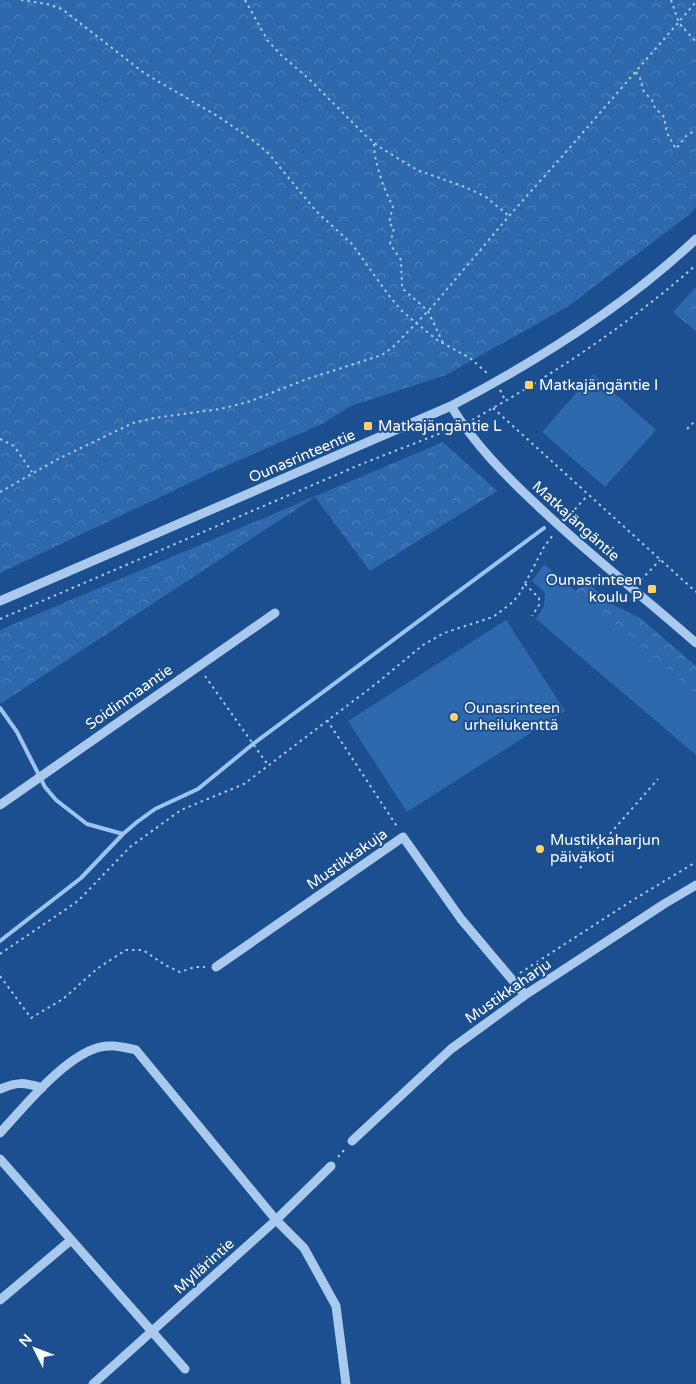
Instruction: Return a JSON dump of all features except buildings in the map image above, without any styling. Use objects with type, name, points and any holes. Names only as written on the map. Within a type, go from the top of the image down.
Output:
[{"type":"street","name":"Ounasrinteentie","points":[[0,601],[451,406],[520,369],[562,343],[655,276],[696,238]]},
{"type":"street","name":"Matkajängäntie","points":[[451,406],[463,425],[491,460],[559,526],[695,639]]},
{"type":"street","name":"Soidinmaantie","points":[[0,805],[275,612]]},
{"type":"street","name":"Mustikkakuja","points":[[216,967],[403,837],[461,919],[525,995]]},
{"type":"street","name":"Mustikkaharju","points":[[352,1141],[451,1049],[525,995],[696,885]]},
{"type":"street","points":[[0,1133],[42,1088],[72,1062],[94,1048],[109,1046],[136,1050],[276,1220],[304,1248],[336,1306],[346,1384]]},
{"type":"street","points":[[0,1089],[16,1083],[27,1083],[42,1088]]},
{"type":"street","points":[[0,1159],[185,1369]]},
{"type":"street","name":"Myllärintie","points":[[93,1384],[276,1220],[330,1168]]},
{"type":"street","points":[[0,1300],[72,1240]]},
{"type":"path","points":[[20,0],[47,4],[62,9],[144,73],[219,117],[254,141],[268,154],[316,211],[352,244],[390,297],[416,324],[443,343],[470,358],[495,382]]},
{"type":"path","points":[[245,0],[268,41],[374,142],[416,170],[465,187],[486,197],[509,216]]},
{"type":"path","points":[[671,0],[679,23],[696,42]]},
{"type":"path","points":[[0,492],[32,472],[133,423],[154,418],[220,409],[248,402],[307,379],[382,355],[393,347],[428,311],[696,2]]},
{"type":"path","points":[[636,72],[644,92],[664,117],[667,133],[676,149],[686,136],[696,130]]},
{"type":"path","points":[[374,142],[374,159],[393,206],[389,223],[394,228],[390,244],[401,260],[402,288],[428,311],[443,343]]},
{"type":"path","points":[[493,408],[696,592]]},
{"type":"path","points":[[686,429],[696,420]]},
{"type":"path","points":[[0,439],[14,446],[32,472]]},
{"type":"path","points":[[0,954],[78,901],[130,847],[181,810],[244,784],[377,683],[423,645],[444,633],[493,617],[513,602],[525,584],[544,547],[559,526],[588,496]]},
{"type":"path","points":[[642,580],[660,560]]},
{"type":"path","points":[[525,584],[539,598],[539,605],[532,616]]},
{"type":"path","points":[[198,666],[268,765]]},
{"type":"path","points":[[327,720],[403,837]]},
{"type":"path","points":[[580,868],[658,779]]},
{"type":"path","points":[[511,979],[633,900],[696,862]]},
{"type":"path","points":[[0,976],[31,1018],[63,998],[98,968],[126,950],[143,950],[165,965],[180,972],[195,967],[216,967]]},
{"type":"path","points":[[330,1168],[352,1141]]},
{"type":"green space","points":[[0,0],[696,0],[696,207],[689,215],[567,307],[446,375],[351,406],[322,424],[217,470],[0,573]]},
{"type":"green space","points":[[696,287],[696,331],[673,312]]},
{"type":"green space","points":[[593,374],[656,430],[605,487],[542,432]]},
{"type":"green space","points":[[443,442],[497,491],[370,571],[315,497],[0,704],[0,630]]},
{"type":"green space","points":[[544,564],[696,694],[696,755],[536,619],[544,606],[545,593],[532,581]]},
{"type":"green space","points":[[587,582],[611,604],[640,618],[696,666],[696,694],[575,591]]},
{"type":"green space","name":"Ounasrinteen urheilukenttä","points":[[506,620],[565,711],[407,812],[348,721]]},
{"type":"waterway","points":[[0,941],[81,878],[137,822],[155,809],[198,789],[253,744],[544,528]]},
{"type":"waterway","points":[[0,708],[17,732],[45,787],[56,800],[87,824],[123,834]]},
{"type":"place","name":"Matkajängäntie I","points":[[529,385]]},
{"type":"place","name":"Matkajängäntie L","points":[[368,426]]},
{"type":"place","name":"Ounasrinteen koulu P","points":[[652,589]]},
{"type":"place","name":"Ounasrinteen urheilukenttä","points":[[454,717]]},
{"type":"place","name":"Mustikkaharjun päiväkoti","points":[[540,849]]}]
